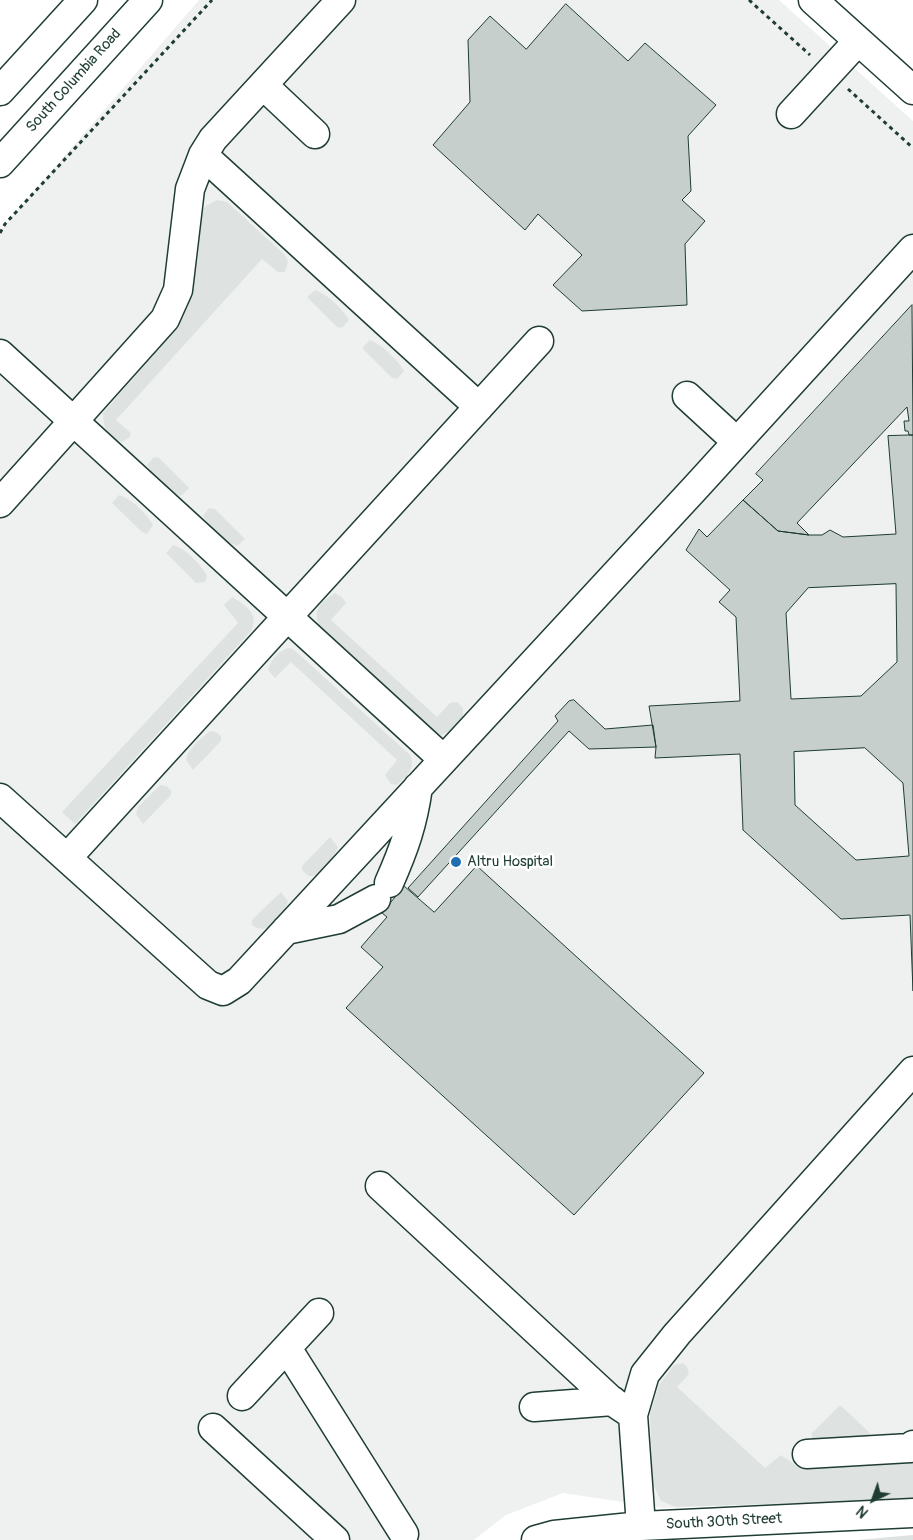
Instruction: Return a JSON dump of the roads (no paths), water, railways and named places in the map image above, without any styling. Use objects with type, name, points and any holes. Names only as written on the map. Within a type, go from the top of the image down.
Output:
[{"type":"street","points":[[0,91],[83,0]]},
{"type":"street","name":"South Columbia Road","points":[[0,163],[148,0]]},
{"type":"street","points":[[0,503],[165,320],[178,290],[190,189],[203,155],[213,139],[341,0]]},
{"type":"street","points":[[813,0],[913,90]]},
{"type":"street","points":[[791,114],[858,41]]},
{"type":"street","points":[[262,85],[315,134]]},
{"type":"street","points":[[203,155],[478,407]]},
{"type":"street","points":[[0,798],[208,986],[222,991],[239,981],[913,249]]},
{"type":"street","points":[[67,858],[539,341]]},
{"type":"street","points":[[0,354],[443,759]]},
{"type":"street","points":[[687,396],[737,442]]},
{"type":"street","points":[[286,930],[339,919],[383,891],[407,844],[414,818],[418,787]]},
{"type":"street","points":[[623,1408],[644,1374],[677,1334],[913,1071]]},
{"type":"street","points":[[380,1186],[623,1408],[641,1526]]},
{"type":"street","points":[[242,1396],[319,1313]]},
{"type":"street","points":[[287,1348],[410,1534]]},
{"type":"street","points":[[534,1407],[623,1408]]},
{"type":"street","points":[[213,1428],[335,1540]]},
{"type":"street","points":[[807,1454],[910,1448],[913,1445]]},
{"type":"street","name":"South 30th Street","points":[[536,1540],[554,1535],[641,1526],[913,1513]]},
{"type":"place","name":"Altru Hospital","points":[[456,862]]}]
